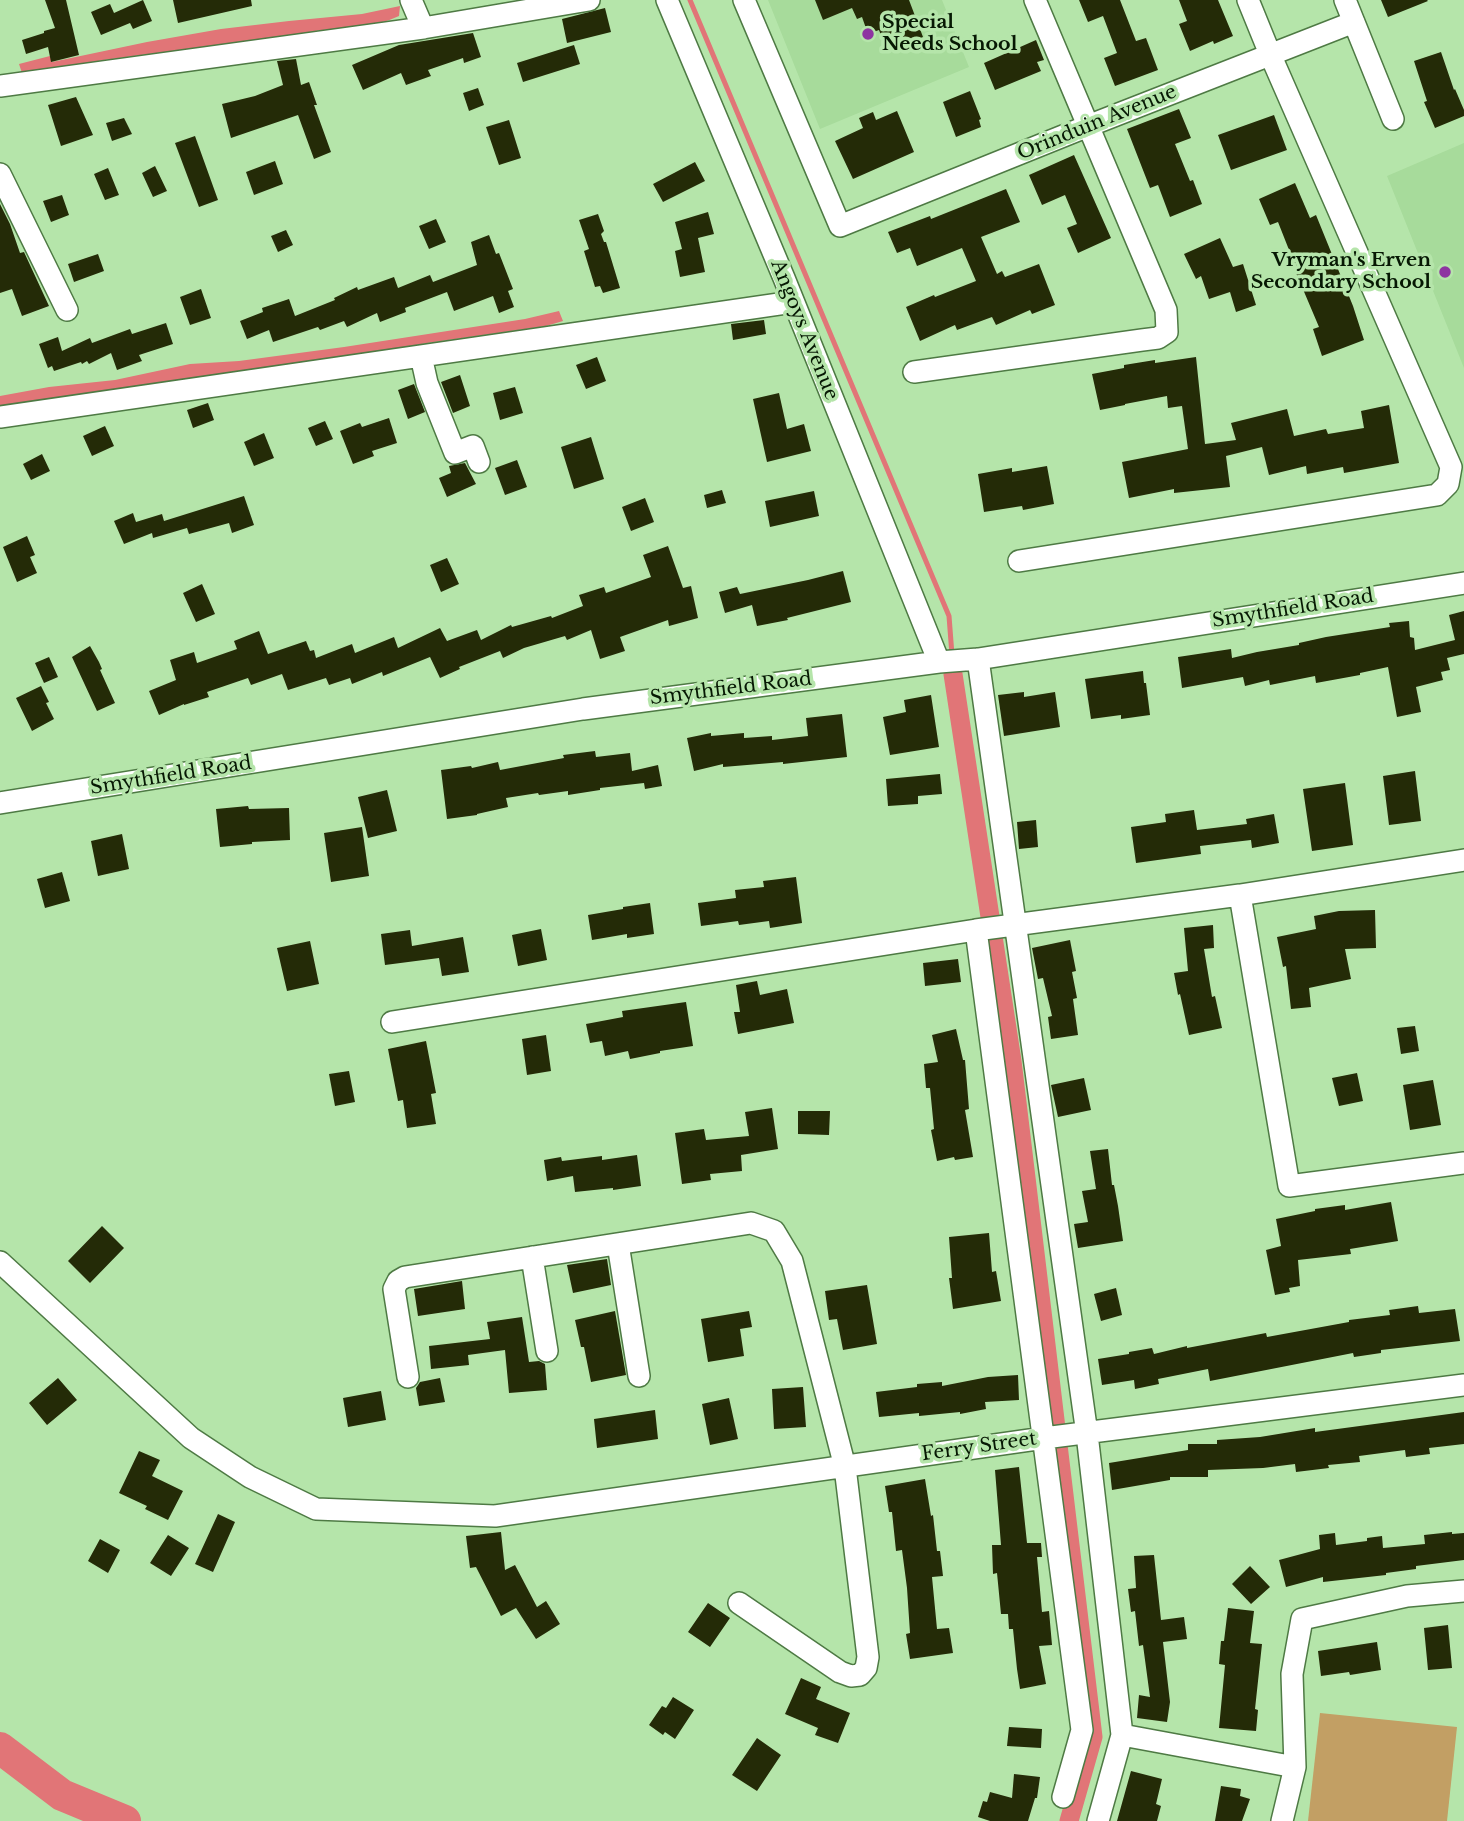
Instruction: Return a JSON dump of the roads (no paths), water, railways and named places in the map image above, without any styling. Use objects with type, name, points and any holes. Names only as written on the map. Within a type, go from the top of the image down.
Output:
[{"type":"street","points":[[411,0],[423,28]]},
{"type":"street","points":[[0,86],[423,28],[589,0]]},
{"type":"street","name":"Angoys Avenue","points":[[667,0],[784,278],[939,662]]},
{"type":"street","name":"Orinduin Avenue","points":[[744,0],[840,226],[1354,22]]},
{"type":"street","points":[[914,372],[1158,338],[1167,332],[1166,310],[1035,0]]},
{"type":"street","points":[[1019,561],[1437,495],[1448,484],[1451,467],[1248,0]]},
{"type":"street","points":[[1345,0],[1393,119]]},
{"type":"street","points":[[0,174],[67,310]]},
{"type":"street","points":[[0,417],[793,302]]},
{"type":"street","points":[[421,356],[427,383],[455,453],[473,446],[479,462]]},
{"type":"street","name":"Smythfield Road","points":[[0,803],[583,709],[978,659],[1464,583]]},
{"type":"street","points":[[978,659],[1087,1434],[1122,1735],[1098,1821]]},
{"type":"street","points":[[392,1022],[976,930],[1240,895],[1464,860]]},
{"type":"street","points":[[1240,895],[1289,1186],[1464,1163]]},
{"type":"street","points":[[976,930],[1082,1730],[1063,1797]]},
{"type":"street","points":[[408,1377],[394,1289],[398,1281],[405,1277],[751,1223],[774,1231],[792,1261],[845,1467],[868,1657],[866,1668],[860,1675],[851,1676],[841,1672],[739,1603]]},
{"type":"street","points":[[618,1244],[639,1376]]},
{"type":"street","points":[[532,1257],[547,1351]]},
{"type":"street","name":"Ferry Street","points":[[0,1262],[191,1438],[250,1477],[316,1508],[495,1516],[1044,1438],[1464,1385]]},
{"type":"street","points":[[1282,1821],[1295,1768],[1292,1674],[1302,1619],[1407,1596],[1464,1591]]},
{"type":"street","points":[[1122,1735],[1295,1768]]},
{"type":"waterway","points":[[690,0],[949,616],[952,655]]},
{"type":"waterway","points":[[953,674],[1012,1061],[1093,1737],[1069,1821]]},
{"type":"waterway","points":[[0,1748],[62,1795],[125,1821]]},
{"type":"place","name":"Special Needs School","points":[[868,34]]},
{"type":"place","name":"Vryman's Erven Secondary School","points":[[1445,272]]}]
